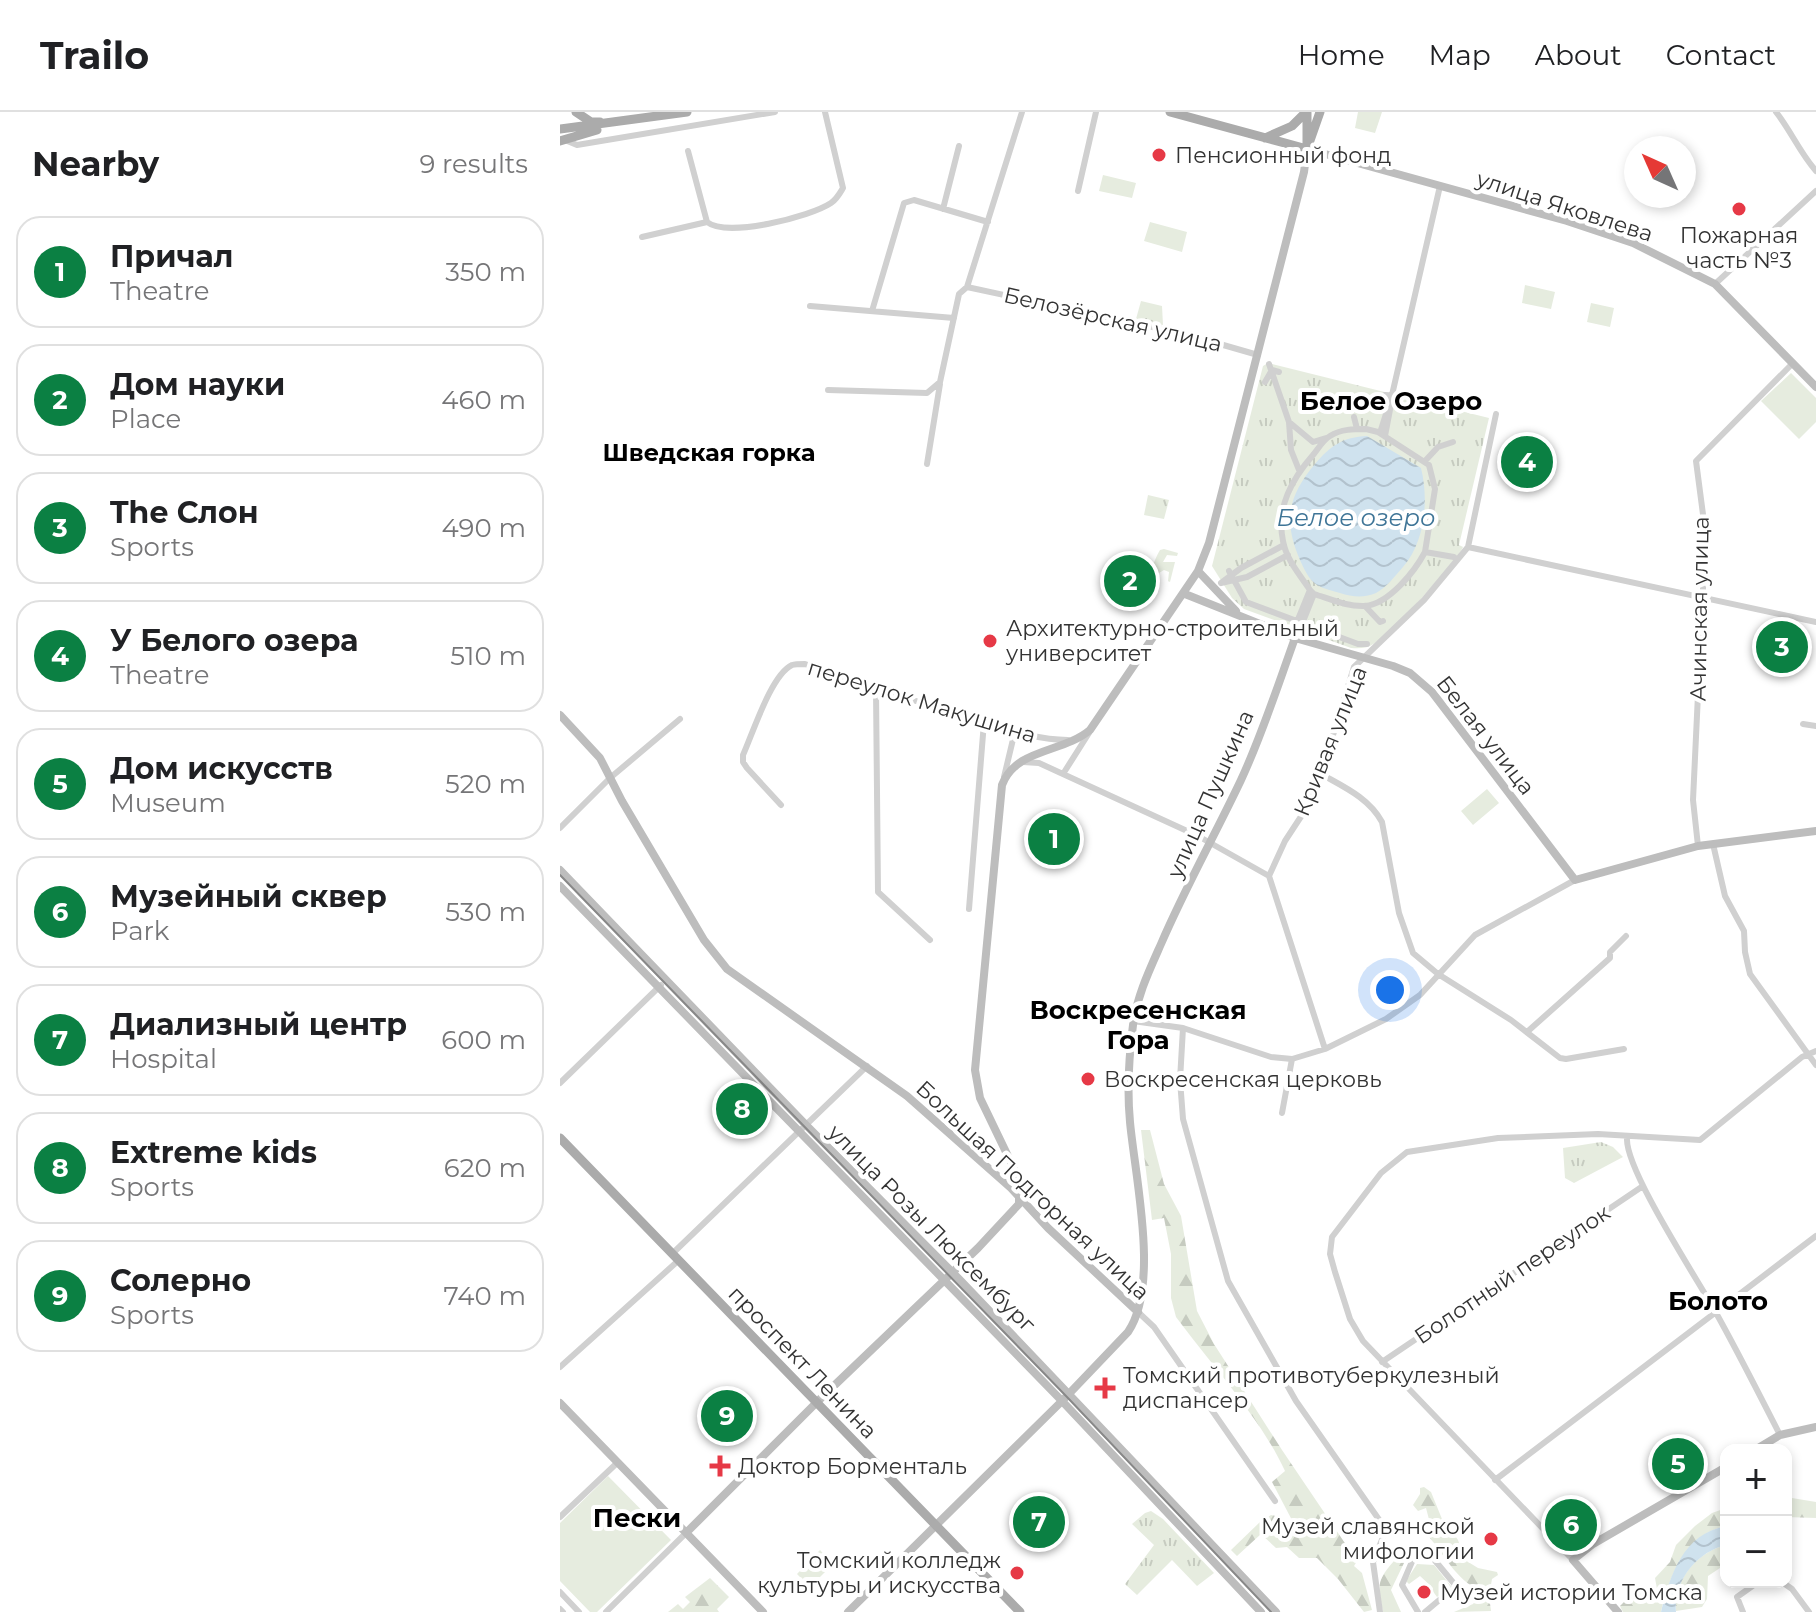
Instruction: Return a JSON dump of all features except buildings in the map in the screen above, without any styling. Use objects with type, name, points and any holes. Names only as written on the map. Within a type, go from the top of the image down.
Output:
[{"type":"main road","points":[[576,112],[591,122],[615,124]]},
{"type":"main road","points":[[560,129],[687,112]]},
{"type":"main road","points":[[1170,112],[1307,149]]},
{"type":"main road","points":[[1265,138],[1292,126],[1307,112]]},
{"type":"main road","points":[[687,1532],[1013,1214],[1021,1199],[1017,1173],[980,1098],[975,1070],[1002,785],[1014,766],[1030,756],[1076,740],[1090,730],[1198,571],[1209,543],[1304,172],[1307,112]]},
{"type":"main road","points":[[1307,149],[1320,112]]},
{"type":"main road","points":[[563,140],[615,124]]},
{"type":"main road","name":"улица Яковлева","points":[[1307,149],[1567,221],[1633,243],[1715,284],[1816,387]]},
{"type":"main road","points":[[1198,571],[1239,614]]},
{"type":"main road","points":[[1185,594],[1295,638]]},
{"type":"main road","name":"Белая улица","points":[[1295,638],[1410,673],[1432,692],[1575,880]]},
{"type":"main road","name":"улица Пушкина","points":[[1138,1312],[1143,1220],[1130,1121],[1133,1021],[1139,995],[1241,778],[1295,638]]},
{"type":"main road","name":"Большая Подгорная улица","points":[[560,715],[600,758],[704,940],[727,969],[907,1096],[1021,1199],[1138,1312]]},
{"type":"main road","points":[[1575,880],[1698,846],[1816,831]]},
{"type":"main road","name":"улица Розы Люксембург","points":[[560,870],[1069,1394],[1276,1612]]},
{"type":"main road","name":"улица Розы Люксембург","points":[[560,886],[1062,1401],[1261,1612]]},
{"type":"main road","name":"проспект Ленина","points":[[560,1138],[1020,1612]]},
{"type":"main road","points":[[848,1612],[1069,1394],[1128,1332],[1138,1312]]},
{"type":"main road","points":[[560,1403],[763,1612]]},
{"type":"main road","points":[[1765,1444],[1780,1435],[1816,1427]]},
{"type":"main road","points":[[1618,1612],[1573,1560],[1593,1544],[1720,1470]]},
{"type":"street","points":[[563,140],[577,145],[775,112]]},
{"type":"street","points":[[688,151],[707,222],[714,227],[745,227],[793,218],[834,201],[843,188],[825,112]]},
{"type":"street","points":[[927,464],[959,294],[967,287],[1022,112]]},
{"type":"street","points":[[1078,191],[1096,112]]},
{"type":"street","points":[[1776,112],[1794,135],[1803,157],[1816,171]]},
{"type":"street","points":[[943,209],[959,146]]},
{"type":"street","points":[[1383,433],[1389,422],[1392,394],[1440,186]]},
{"type":"street","points":[[1715,284],[1816,191]]},
{"type":"street","points":[[872,311],[904,203],[914,200],[988,222]]},
{"type":"street","points":[[642,237],[707,222]]},
{"type":"street","name":"Белозёрская улица","points":[[967,287],[1215,341],[1258,355]]},
{"type":"street","points":[[810,306],[954,318]]},
{"type":"street","name":"Ачинская улица","points":[[1698,846],[1693,800],[1704,522],[1696,461],[1793,363]]},
{"type":"street","points":[[1271,369],[1289,422],[1291,450],[1299,470]]},
{"type":"street","points":[[828,390],[927,393],[940,382]]},
{"type":"street","points":[[1383,433],[1390,407]]},
{"type":"street","name":"Кривая улица","points":[[1269,876],[1321,774],[1354,667],[1424,600],[1468,547],[1496,414]]},
{"type":"street","points":[[1354,417],[1357,429]]},
{"type":"street","points":[[1289,422],[1302,428],[1313,442],[1347,430],[1383,433],[1425,461],[1432,471],[1435,493],[1427,545],[1403,582],[1379,601],[1365,606]]},
{"type":"street","points":[[1281,446],[1302,428]]},
{"type":"street","points":[[1328,437],[1290,481],[1283,509],[1284,545],[1312,592],[1365,606],[1380,622],[1383,621]]},
{"type":"street","points":[[1425,461],[1436,445],[1453,442]]},
{"type":"street","points":[[1231,576],[1241,567],[1284,545]]},
{"type":"street","points":[[1427,545],[1454,557]]},
{"type":"street","points":[[1468,547],[1816,622]]},
{"type":"street","points":[[1268,552],[1273,565]]},
{"type":"street","points":[[1231,576],[1246,579],[1288,555]]},
{"type":"street","points":[[1241,567],[1246,579]]},
{"type":"street","points":[[1231,576],[1246,602],[1358,644],[1367,644]]},
{"type":"street","points":[[1300,623],[1312,592]]},
{"type":"street","points":[[1300,623],[1308,633]]},
{"type":"street","name":"переулок Макушина","points":[[781,805],[743,762],[743,755],[767,699],[781,674],[793,664],[805,664],[876,690],[1015,731],[1050,740],[1076,740]]},
{"type":"street","points":[[876,690],[878,892],[930,940]]},
{"type":"street","points":[[560,828],[610,778],[680,719]]},
{"type":"street","points":[[969,909],[984,722]]},
{"type":"street","points":[[1803,724],[1816,726]]},
{"type":"street","points":[[1063,774],[1090,730]]},
{"type":"street","points":[[1002,785],[1015,731]]},
{"type":"street","name":"переулок Макушина","points":[[1014,766],[1029,761],[1063,774],[1209,843],[1269,876]]},
{"type":"street","points":[[1321,774],[1376,810],[1382,822],[1399,913],[1413,953],[1438,974],[1527,1032],[1555,1056],[1566,1059],[1624,1049]]},
{"type":"street","points":[[1713,844],[1725,896],[1744,931],[1750,974],[1813,1052],[1816,1065]]},
{"type":"street","points":[[1269,876],[1325,1049]]},
{"type":"street","points":[[1133,1021],[1183,1028],[1271,1057],[1292,1059],[1325,1049],[1386,1019],[1420,995],[1475,935],[1575,880]]},
{"type":"street","points":[[1527,1032],[1601,967],[1610,958],[1610,952],[1626,936]]},
{"type":"street","points":[[560,1083],[667,979]]},
{"type":"street","points":[[1183,1028],[1180,1057],[1183,1119],[1228,1281],[1296,1401],[1380,1521],[1385,1532],[1373,1569],[1380,1612]]},
{"type":"street","points":[[1573,1560],[1363,1341],[1350,1319],[1330,1254],[1332,1237],[1381,1173],[1407,1152],[1498,1138],[1598,1134],[1700,1140],[1813,1052]]},
{"type":"street","points":[[1282,1113],[1292,1059]]},
{"type":"street","points":[[560,1367],[867,1066]]},
{"type":"street","points":[[1627,1138],[1626,1149],[1643,1186],[1716,1313],[1780,1435]]},
{"type":"street","name":"Болотный переулок","points":[[1382,1362],[1643,1186]]},
{"type":"street","points":[[1495,1480],[1816,1236]]},
{"type":"street","name":"Большая Подгорная улица","points":[[1138,1312],[1154,1327],[1275,1501]]},
{"type":"street","points":[[560,1517],[617,1463]]},
{"type":"street","points":[[606,1612],[687,1532]]},
{"type":"street","points":[[1406,1556],[1432,1557],[1456,1586],[1425,1612]]},
{"type":"street","points":[[1414,1557],[1402,1585],[1418,1612]]},
{"type":"street","points":[[1743,1612],[1737,1597],[1750,1588]]},
{"type":"street","points":[[1791,1588],[1809,1612]]},
{"type":"street","points":[[560,1592],[579,1612]]},
{"type":"green space","points":[[1358,112],[1382,112],[1375,133],[1355,128]]},
{"type":"green space","points":[[1103,175],[1136,183],[1132,198],[1099,191]]},
{"type":"green space","points":[[1150,222],[1187,232],[1182,252],[1144,241]]},
{"type":"green space","points":[[1525,285],[1555,292],[1551,309],[1522,303]]},
{"type":"green space","points":[[1141,301],[1162,306],[1163,325],[1136,319]]},
{"type":"green space","points":[[1591,303],[1614,308],[1610,327],[1587,322]]},
{"type":"green space","points":[[1268,363],[1489,418],[1459,545],[1463,547],[1461,551],[1408,613],[1367,647],[1351,648],[1244,609],[1232,598],[1212,566],[1263,366]]},
{"type":"green space","points":[[1791,373],[1816,398],[1816,422],[1799,439],[1761,401]]},
{"type":"green space","points":[[1148,495],[1169,500],[1164,519],[1144,515]]},
{"type":"green space","points":[[1160,550],[1178,553],[1177,556],[1167,555],[1163,562],[1175,562],[1170,582],[1169,572],[1164,570],[1159,573],[1157,581],[1151,579],[1155,560]]},
{"type":"green space","points":[[1487,789],[1499,803],[1473,825],[1461,811]]},
{"type":"green space","points":[[1141,1130],[1150,1130],[1164,1184],[1181,1216],[1197,1311],[1214,1344],[1357,1561],[1354,1566],[1362,1573],[1372,1610],[1364,1612],[1317,1558],[1299,1558],[1287,1547],[1276,1548],[1261,1534],[1237,1556],[1231,1550],[1271,1515],[1281,1517],[1287,1529],[1293,1531],[1294,1524],[1272,1482],[1285,1471],[1249,1412],[1176,1317],[1171,1298],[1171,1254],[1164,1218],[1152,1220]]},
{"type":"green space","points":[[1601,1142],[1613,1147],[1623,1157],[1574,1183],[1565,1178],[1563,1148]]},
{"type":"green space","points":[[608,1476],[671,1540],[597,1612],[590,1612],[560,1581],[560,1523]]},
{"type":"green space","points":[[1420,1488],[1431,1492],[1444,1524],[1458,1540],[1465,1560],[1478,1568],[1497,1572],[1498,1575],[1492,1579],[1489,1596],[1491,1611],[1454,1612],[1473,1604],[1484,1590],[1460,1577],[1429,1537],[1431,1527],[1426,1508],[1418,1511],[1413,1505]]},
{"type":"green space","points":[[1792,1498],[1816,1502],[1816,1518],[1792,1517]]},
{"type":"green space","points":[[1720,1510],[1720,1528],[1700,1538],[1682,1558],[1669,1584],[1661,1612],[1623,1612],[1620,1606],[1638,1588],[1644,1588],[1650,1595],[1657,1589],[1655,1578],[1670,1562],[1676,1545],[1712,1513]]},
{"type":"green space","points":[[1151,1511],[1163,1519],[1214,1573],[1197,1586],[1172,1560],[1137,1595],[1125,1584],[1154,1545],[1132,1524]]},
{"type":"green space","points":[[1579,1516],[1588,1532],[1563,1545],[1550,1530],[1568,1518]]},
{"type":"green space","points":[[1720,1547],[1720,1568],[1708,1576],[1707,1599],[1702,1607],[1676,1611],[1678,1589],[1683,1578],[1697,1561]]},
{"type":"green space","points":[[820,1550],[833,1564],[810,1587],[797,1574]]},
{"type":"green space","points":[[1394,1561],[1404,1563],[1391,1590],[1401,1612],[1383,1612],[1380,1584]]},
{"type":"green space","points":[[1417,1564],[1434,1565],[1451,1586],[1437,1597],[1433,1588],[1420,1576],[1409,1584],[1406,1581]]},
{"type":"green space","points":[[710,1578],[729,1597],[717,1609],[719,1612],[668,1612],[678,1604],[683,1609],[690,1602],[685,1597]]},
{"type":"water","name":"Белое озеро","points":[[1367,436],[1421,468],[1425,507],[1416,545],[1403,567],[1376,593],[1354,596],[1314,583],[1295,546],[1290,521],[1294,498],[1315,464],[1338,444]]},
{"type":"water","points":[[1720,1528],[1720,1547],[1706,1554],[1689,1570],[1678,1589],[1676,1612],[1661,1612],[1681,1558],[1689,1547],[1711,1530]]},
{"type":"tram line","points":[[560,875],[1067,1397],[1271,1612]]},
{"type":"place","name":"Пенсионный фонд","points":[[1159,155]]},
{"type":"place","name":"Пожарная часть №3","points":[[1739,209]]},
{"type":"place","name":"У Белого озера","points":[[1527,462]]},
{"type":"place","name":"Дом науки","points":[[1130,581]]},
{"type":"place","name":"Архитектурно-строительный университет","points":[[990,641]]},
{"type":"place","name":"The Слон","points":[[1782,647]]},
{"type":"place","name":"Причал","points":[[1054,839]]},
{"type":"place","name":"Воскресенская церковь","points":[[1088,1079]]},
{"type":"place","name":"Extreme kids","points":[[742,1109]]},
{"type":"place","name":"Томский противотуберкулезный диспансер","points":[[1105,1388]]},
{"type":"place","name":"Солерно","points":[[727,1416]]},
{"type":"place","name":"Дом искусств","points":[[1678,1464]]},
{"type":"place","name":"Доктор Борменталь","points":[[720,1466]]},
{"type":"place","name":"Диализный центр","points":[[1039,1522]]},
{"type":"place","name":"Музейный сквер","points":[[1571,1525]]},
{"type":"place","name":"Музей славянской мифологии","points":[[1491,1539]]},
{"type":"place","name":"Томский колледж культуры и искусства","points":[[1017,1573]]},
{"type":"place","name":"Музей истории Томска","points":[[1424,1592]]},
{"type":"district","name":"Белое Озеро","points":[[1391,401]]},
{"type":"district","name":"Шведская горка","points":[[709,453]]},
{"type":"district","name":"Воскресенская Гора","points":[[1138,1025]]},
{"type":"district","name":"Болото","points":[[1718,1301]]},
{"type":"district","name":"Пески","points":[[637,1518]]}]
